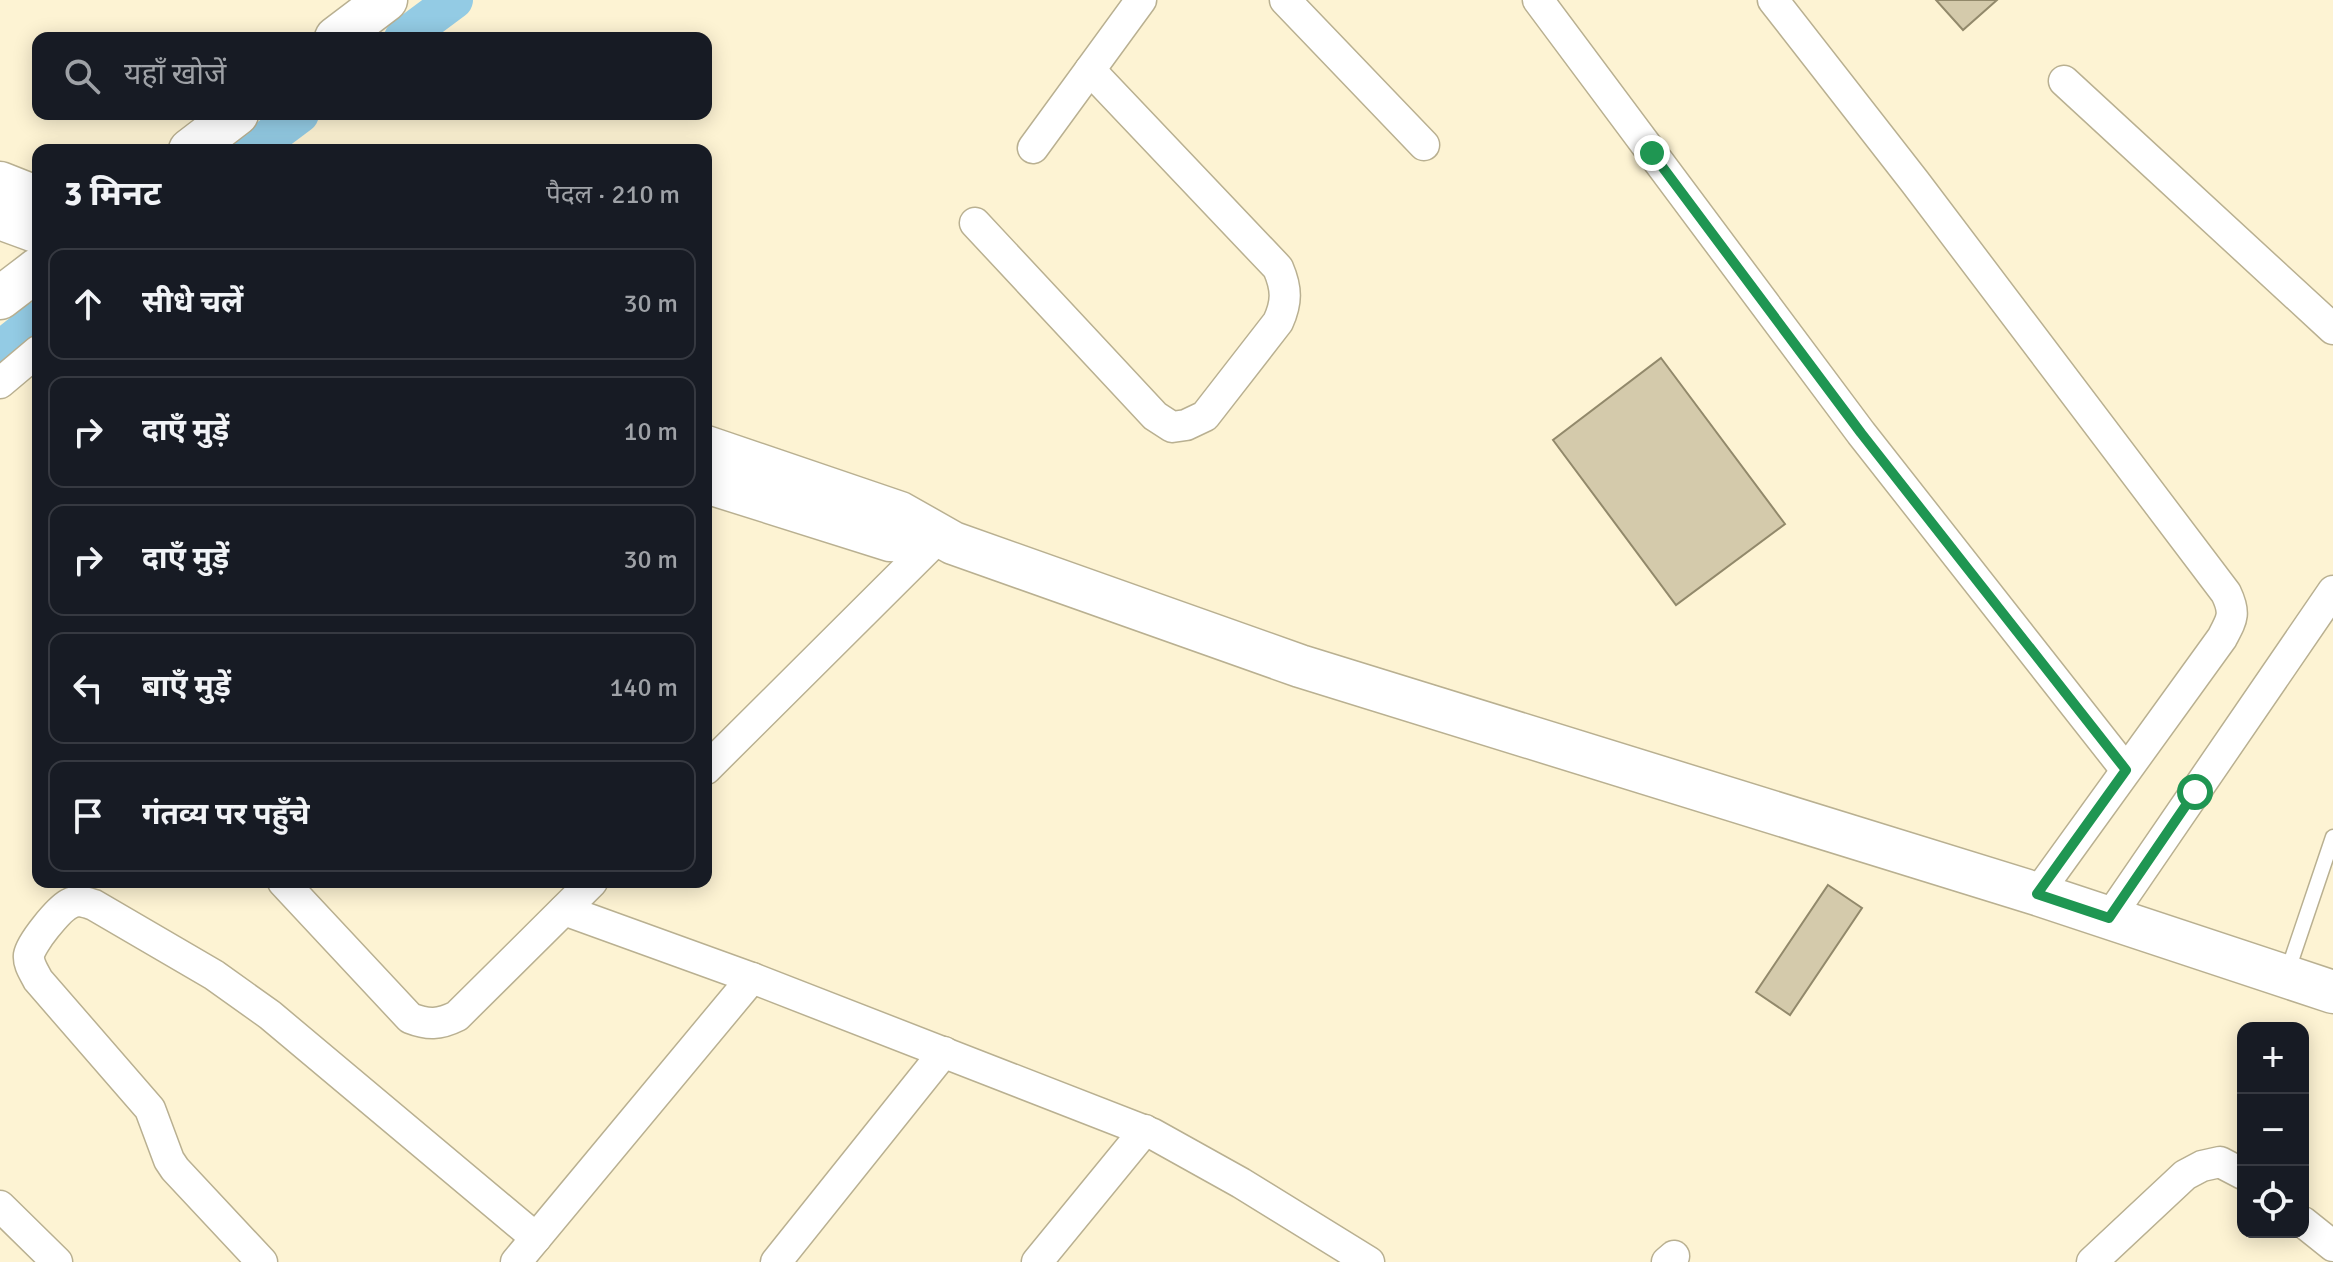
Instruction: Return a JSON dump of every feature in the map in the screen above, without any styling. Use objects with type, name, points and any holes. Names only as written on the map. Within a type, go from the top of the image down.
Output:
[{"type":"street","points":[[344,32],[386,0]]},
{"type":"street","points":[[1033,148],[1141,0]]},
{"type":"street","points":[[1285,0],[1424,145]]},
{"type":"street","points":[[1538,0],[1861,433],[2126,770]]},
{"type":"street","points":[[1773,0],[2226,593],[2233,607],[2231,621],[2222,638],[2037,894]]},
{"type":"street","points":[[975,223],[1155,416],[1172,427],[1186,425],[1205,416],[1278,322],[1286,305],[1286,285],[1278,268],[1090,70]]},
{"type":"street","points":[[2064,81],[2333,329]]},
{"type":"street","points":[[198,144],[229,120]]},
{"type":"street","points":[[0,183],[32,196]]},
{"type":"street","points":[[0,218],[32,230]]},
{"type":"street","points":[[0,298],[32,274]]},
{"type":"street","points":[[0,383],[32,356]]},
{"type":"street","points":[[712,449],[900,513],[944,543],[1300,666],[2037,894],[2333,992]]},
{"type":"street","points":[[712,484],[890,540],[944,543]]},
{"type":"street","points":[[712,763],[944,543]]},
{"type":"street","points":[[2109,918],[2333,591]]},
{"type":"street","points":[[289,888],[410,1018],[427,1025],[443,1023],[457,1016],[578,892],[752,978],[1145,1130],[1241,1183],[1369,1262]]},
{"type":"street","points":[[262,1262],[175,1169],[150,1109],[38,980],[30,966],[29,954],[35,942],[70,903],[81,901],[94,905],[214,975],[270,1015],[536,1238]]},
{"type":"street","points":[[516,1262],[752,978]]},
{"type":"street","points":[[776,1262],[944,1052]]},
{"type":"street","points":[[1037,1262],[1145,1130]]},
{"type":"street","points":[[2092,1262],[2185,1175],[2202,1166],[2220,1162],[2237,1169]]},
{"type":"street","points":[[0,1206],[57,1262]]},
{"type":"street","points":[[2309,1227],[2333,1246]]},
{"type":"lane","points":[[2286,975],[2333,837]]},
{"type":"building","points":[[1936,0],[1997,0],[1963,30]]},
{"type":"building","points":[[1661,358],[1785,524],[1676,605],[1553,440]]},
{"type":"building","points":[[1828,885],[1862,908],[1790,1015],[1756,992]]},
{"type":"waterway","points":[[411,32],[454,0]]},
{"type":"waterway","points":[[260,144],[292,120]]},
{"type":"waterway","points":[[0,350],[32,325]]},
{"type":"route","points":[[1652,153],[1861,433],[2126,770],[2037,894],[2109,918],[2195,792]]}]
